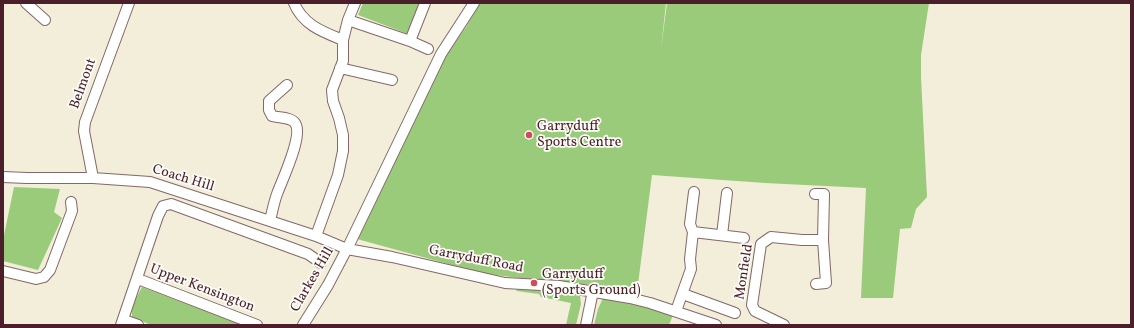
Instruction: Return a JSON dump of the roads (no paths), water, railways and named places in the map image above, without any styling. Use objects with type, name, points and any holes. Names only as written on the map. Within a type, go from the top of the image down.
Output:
[{"type":"street","points":[[26,3],[45,20]]},
{"type":"street","name":"Belmont","points":[[93,178],[84,131],[84,122],[129,3]]},
{"type":"street","points":[[294,3],[298,13],[317,29],[343,40]]},
{"type":"street","points":[[316,236],[338,175],[343,152],[343,135],[333,101],[332,90],[343,61],[343,40],[348,20],[355,3]]},
{"type":"street","points":[[410,41],[425,3]]},
{"type":"street","name":"Clarkes Hill","points":[[303,325],[328,285],[347,249],[441,54],[474,3]]},
{"type":"street","points":[[348,20],[410,41],[428,49]]},
{"type":"street","points":[[340,68],[392,80]]},
{"type":"street","points":[[270,221],[277,194],[291,158],[298,131],[295,123],[290,119],[272,116],[269,110],[269,101],[286,85]]},
{"type":"street","name":"Coach Hill","points":[[3,177],[93,178],[150,182],[316,236],[347,249]]},
{"type":"street","points":[[676,311],[691,269],[690,259],[693,232],[690,224],[694,192]]},
{"type":"street","points":[[722,235],[726,193]]},
{"type":"street","points":[[815,194],[824,194],[823,240],[826,283],[816,284]]},
{"type":"street","points":[[3,271],[36,279],[44,277],[50,270],[72,211],[70,202]]},
{"type":"street","name":"Upper Kensington","points":[[138,325],[122,322],[138,279],[158,216],[163,206],[171,204],[308,254],[321,263]]},
{"type":"street","points":[[693,232],[744,238]]},
{"type":"street","name":"Monfield","points":[[784,325],[755,311],[752,305],[761,244],[771,237],[802,240],[823,240]]},
{"type":"street","name":"Garryduff Road","points":[[347,249],[392,257],[505,283],[559,286],[593,291],[650,303],[716,325]]},
{"type":"street","name":"Upper Kensington","points":[[138,279],[257,325]]},
{"type":"street","points":[[586,325],[593,291]]},
{"type":"street","points":[[683,294],[735,313]]},
{"type":"place","name":"Garryduff Sports Centre","points":[[529,135]]},
{"type":"place","name":"Garryduff (Sports Ground)","points":[[534,283]]}]
